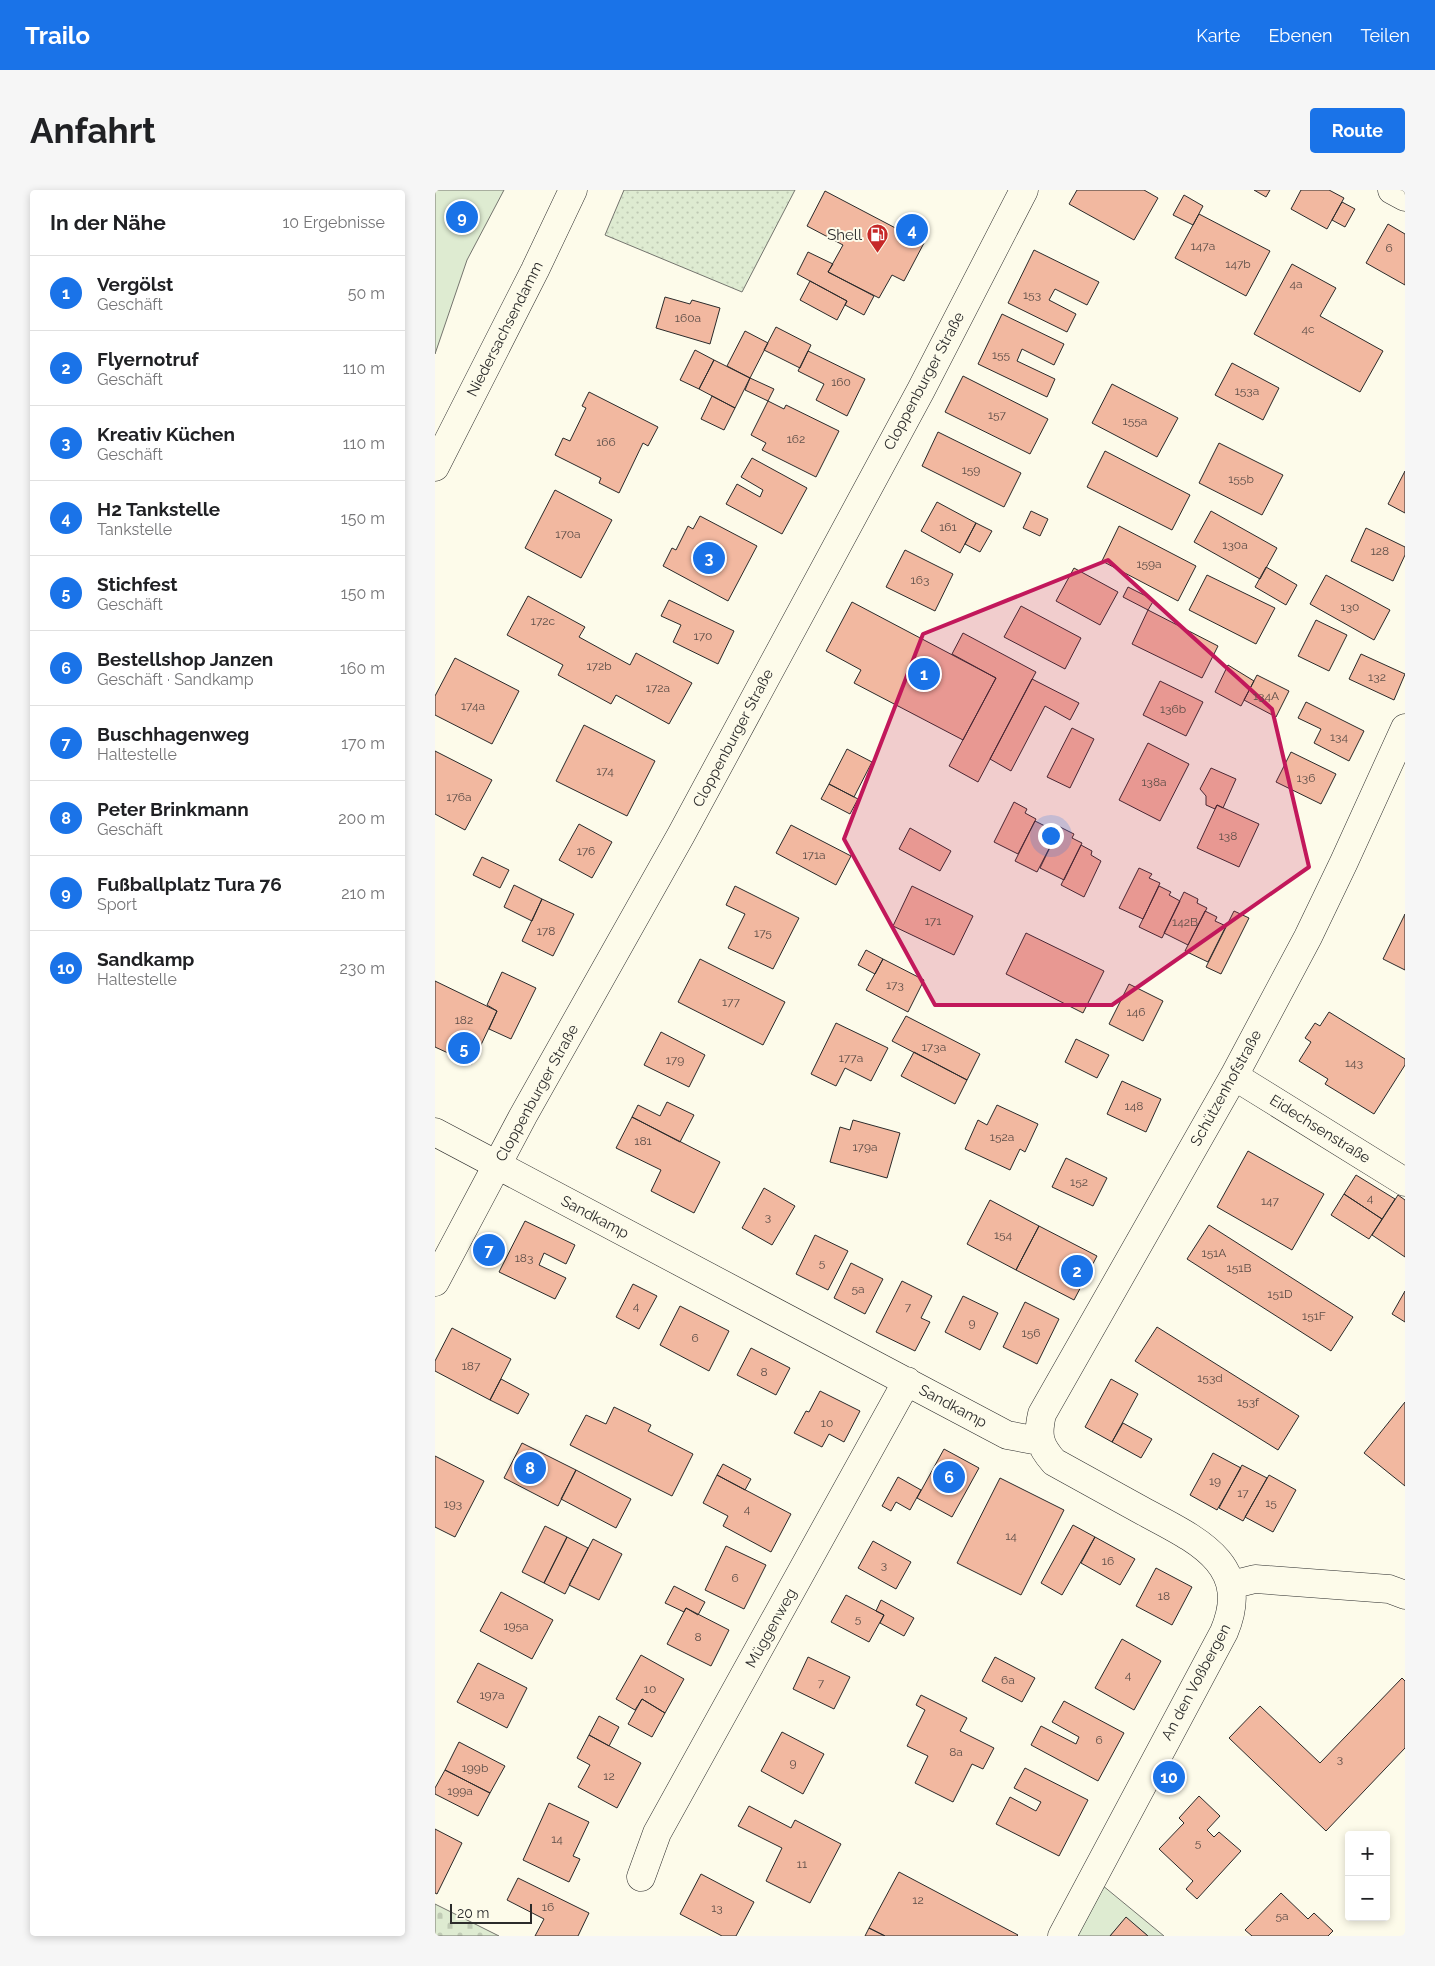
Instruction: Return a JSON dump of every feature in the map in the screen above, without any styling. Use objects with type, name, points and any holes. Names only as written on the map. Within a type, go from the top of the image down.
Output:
[{"type":"street","name":"Niedersachsendamm","points":[[435,467],[535,270],[573,190]]},
{"type":"street","name":"Cloppenburger Straße","points":[[435,1282],[497,1164],[681,835],[921,390],[1024,190]]},
{"type":"street","points":[[1392,190],[1405,197]]},
{"type":"street","name":"Schützenhofstraße","points":[[1039,1441],[1042,1414],[1234,1076],[1316,920],[1405,728]]},
{"type":"street","name":"Eidechsenstraße","points":[[1234,1076],[1405,1182]]},
{"type":"street","name":"Sandkamp","points":[[435,1132],[1007,1435],[1039,1441]]},
{"type":"street","name":"Müggenweg","points":[[641,1877],[657,1833],[907,1381]]},
{"type":"street","points":[[1039,1441],[1045,1452],[1054,1462],[1205,1546],[1225,1570],[1231,1585],[1255,1579],[1389,1589],[1405,1596]]},
{"type":"street","name":"An den Voßbergen","points":[[1062,1936],[1224,1632],[1232,1607],[1231,1585]]},
{"type":"highlighted area","points":[[1108,560],[1272,709],[1309,867],[1112,1005],[935,1005],[844,839],[923,634]]},
{"type":"green space","points":[[435,190],[504,190],[467,260],[435,354]]},
{"type":"green space","points":[[624,190],[795,190],[742,292],[605,235]]},
{"type":"green space","points":[[1102,1885],[1164,1936],[1148,1936],[1126,1918],[1110,1936],[1075,1936]]},
{"type":"green space","points":[[435,1904],[499,1936],[435,1936]]},
{"type":"building","points":[[1077,190],[1144,190],[1158,198],[1134,240],[1069,204]]},
{"type":"building","points":[[1254,190],[1270,190],[1266,197]]},
{"type":"building","points":[[1301,190],[1329,190],[1344,198],[1327,229],[1291,209]]},
{"type":"building","name":"Shell","points":[[825,191],[924,243],[904,281],[892,275],[879,298],[828,272],[843,245],[807,226]]},
{"type":"building","points":[[1184,195],[1203,206],[1193,225],[1173,215]]},
{"type":"building","points":[[1342,202],[1355,209],[1345,227],[1332,220]]},
{"type":"building","points":[[1199,214],[1270,251],[1246,296],[1175,258]]},
{"type":"building","points":[[1388,224],[1405,234],[1405,285],[1366,263]]},
{"type":"building","points":[[1034,250],[1099,282],[1087,305],[1055,289],[1049,300],[1076,314],[1067,332],[1008,303]]},
{"type":"building","points":[[808,252],[833,264],[828,272],[874,296],[864,315],[845,305],[847,301],[797,274]]},
{"type":"building","points":[[1292,264],[1336,288],[1320,316],[1383,351],[1360,392],[1254,334]]},
{"type":"building","points":[[810,281],[847,301],[837,320],[800,300]]},
{"type":"building","points":[[665,297],[690,304],[692,300],[720,308],[710,344],[656,328]]},
{"type":"building","points":[[1002,314],[1064,344],[1054,365],[1022,349],[1017,361],[1055,379],[1047,397],[978,364]]},
{"type":"building","points":[[776,327],[811,345],[800,368],[764,350]]},
{"type":"building","points":[[745,331],[768,343],[750,378],[727,366]]},
{"type":"building","points":[[695,350],[714,360],[699,389],[680,380]]},
{"type":"building","points":[[808,351],[865,379],[847,416],[816,400],[824,384],[798,371]]},
{"type":"building","points":[[714,360],[750,378],[735,408],[699,389]]},
{"type":"building","points":[[1232,363],[1279,388],[1263,420],[1215,395]]},
{"type":"building","points":[[963,376],[1048,419],[1030,454],[945,412]]},
{"type":"building","points":[[750,378],[774,389],[768,401],[745,390]]},
{"type":"building","points":[[1112,384],[1178,418],[1157,457],[1092,423]]},
{"type":"building","points":[[589,392],[658,427],[648,446],[643,443],[619,493],[599,483],[601,478],[555,455],[563,438],[570,441],[586,408],[582,406]]},
{"type":"building","points":[[712,396],[735,408],[724,430],[701,419]]},
{"type":"building","points":[[768,401],[784,409],[786,405],[839,431],[816,477],[762,450],[766,443],[751,435]]},
{"type":"building","points":[[938,432],[1021,473],[1004,507],[922,466]]},
{"type":"building","points":[[1219,443],[1283,475],[1262,515],[1199,483]]},
{"type":"building","points":[[1105,451],[1190,495],[1172,530],[1087,487]]},
{"type":"building","points":[[752,458],[807,488],[782,534],[726,504],[737,484],[760,497],[763,490],[741,477]]},
{"type":"building","points":[[1405,471],[1405,513],[1388,504]]},
{"type":"building","points":[[555,490],[612,520],[581,578],[525,548]]},
{"type":"building","points":[[937,502],[976,523],[960,553],[921,531]]},
{"type":"building","points":[[1031,511],[1048,519],[1040,536],[1023,528]]},
{"type":"building","points":[[1211,511],[1277,548],[1260,579],[1194,542]]},
{"type":"building","points":[[700,516],[757,546],[728,601],[663,566],[672,548],[676,550],[688,526],[693,529]]},
{"type":"building","points":[[976,523],[992,531],[980,552],[965,544]]},
{"type":"building","points":[[1119,526],[1196,566],[1178,601],[1102,561]]},
{"type":"building","points":[[1366,528],[1405,547],[1405,555],[1393,581],[1351,561]]},
{"type":"building","points":[[905,550],[953,574],[935,611],[886,587]]},
{"type":"building","points":[[1266,567],[1297,585],[1286,605],[1255,587]]},
{"type":"building","points":[[1074,568],[1118,592],[1100,625],[1056,601]]},
{"type":"building","points":[[1207,575],[1275,608],[1256,644],[1189,610]]},
{"type":"building","points":[[1326,575],[1390,610],[1374,640],[1310,604]]},
{"type":"building","points":[[1128,587],[1154,600],[1148,610],[1123,597]]},
{"type":"building","points":[[528,596],[585,627],[579,637],[630,665],[636,653],[692,683],[669,724],[616,695],[611,704],[558,675],[563,665],[507,635]]},
{"type":"building","points":[[669,600],[734,631],[718,664],[673,642],[681,625],[661,616]]},
{"type":"building","points":[[852,602],[996,678],[963,740],[854,683],[861,670],[826,651]]},
{"type":"building","points":[[1021,606],[1081,638],[1065,669],[1004,637]]},
{"type":"building","points":[[1148,610],[1218,646],[1202,678],[1132,644]]},
{"type":"building","points":[[1316,620],[1347,635],[1329,671],[1298,656]]},
{"type":"building","points":[[963,633],[1036,672],[978,782],[949,766],[996,678],[952,654]]},
{"type":"building","points":[[1361,654],[1405,674],[1394,700],[1349,679]]},
{"type":"building","points":[[455,658],[519,691],[492,744],[435,715],[435,696]]},
{"type":"building","points":[[1228,665],[1254,681],[1241,706],[1215,692]]},
{"type":"building","points":[[1257,675],[1289,691],[1276,717],[1244,700]]},
{"type":"building","points":[[1032,679],[1079,703],[1070,720],[1045,706],[1011,771],[990,759]]},
{"type":"building","points":[[1160,681],[1203,702],[1186,736],[1143,715]]},
{"type":"building","points":[[1306,702],[1364,731],[1349,761],[1314,743],[1321,729],[1298,718]]},
{"type":"building","points":[[584,725],[655,761],[627,816],[556,781]]},
{"type":"building","points":[[1072,728],[1094,739],[1070,788],[1047,777]]},
{"type":"building","points":[[1148,743],[1189,764],[1160,821],[1119,800]]},
{"type":"building","points":[[847,749],[872,762],[854,797],[829,784]]},
{"type":"building","points":[[435,751],[492,780],[465,830],[435,814]]},
{"type":"building","points":[[1291,752],[1336,774],[1321,804],[1276,782]]},
{"type":"building","points":[[1211,768],[1236,779],[1223,808],[1217,805],[1215,809],[1206,805],[1206,796],[1200,789]]},
{"type":"building","points":[[829,784],[858,799],[850,814],[821,799]]},
{"type":"building","points":[[1014,802],[1027,809],[1025,813],[1036,819],[1018,854],[994,842]]},
{"type":"building","points":[[1217,805],[1259,824],[1239,867],[1197,848]]},
{"type":"building","points":[[1035,821],[1047,827],[1045,830],[1056,835],[1037,872],[1015,861]]},
{"type":"building","points":[[579,824],[612,842],[592,878],[559,860]]},
{"type":"building","points":[[791,825],[851,856],[836,885],[776,853]]},
{"type":"building","points":[[1060,827],[1074,834],[1072,838],[1082,843],[1064,880],[1040,868]]},
{"type":"building","points":[[910,828],[951,851],[940,871],[899,849]]},
{"type":"building","points":[[1081,845],[1092,851],[1091,855],[1101,861],[1084,897],[1061,885]]},
{"type":"building","points":[[482,857],[509,870],[500,888],[473,875]]},
{"type":"building","points":[[1139,868],[1152,874],[1149,878],[1160,883],[1143,919],[1119,908]]},
{"type":"building","points":[[514,885],[542,899],[532,921],[504,907]]},
{"type":"building","points":[[735,886],[799,918],[773,969],[728,948],[745,914],[726,905]]},
{"type":"building","points":[[912,886],[973,916],[954,955],[893,926]]},
{"type":"building","points":[[1159,886],[1171,892],[1169,895],[1180,901],[1162,938],[1139,927]]},
{"type":"building","points":[[1184,892],[1198,899],[1197,903],[1207,908],[1188,945],[1164,933]]},
{"type":"building","points":[[542,899],[574,914],[553,956],[522,941]]},
{"type":"building","points":[[1205,911],[1217,917],[1215,921],[1226,926],[1208,962],[1185,951]]},
{"type":"building","points":[[1234,911],[1249,918],[1221,974],[1206,967]]},
{"type":"building","points":[[1405,914],[1405,970],[1383,959]]},
{"type":"building","points":[[1026,933],[1104,971],[1083,1013],[1006,974]]},
{"type":"building","points":[[866,950],[883,959],[875,974],[858,965]]},
{"type":"building","points":[[700,959],[785,1002],[763,1045],[678,1002]]},
{"type":"building","points":[[883,959],[924,980],[908,1012],[866,990]]},
{"type":"building","points":[[502,972],[536,988],[511,1039],[489,1029],[497,1011],[487,1005]]},
{"type":"building","points":[[435,981],[497,1011],[472,1064],[435,1047]]},
{"type":"building","points":[[1129,984],[1163,1001],[1143,1041],[1109,1024]]},
{"type":"building","points":[[1329,1012],[1405,1059],[1405,1065],[1374,1114],[1325,1084],[1328,1079],[1299,1061],[1311,1042],[1305,1038],[1315,1023],[1320,1026]]},
{"type":"building","points":[[906,1016],[980,1054],[967,1080],[892,1041]]},
{"type":"building","points":[[836,1023],[888,1048],[871,1081],[845,1068],[836,1086],[811,1074]]},
{"type":"building","points":[[661,1032],[705,1055],[689,1087],[644,1065]]},
{"type":"building","points":[[1076,1039],[1109,1055],[1097,1078],[1065,1062]]},
{"type":"building","points":[[914,1052],[967,1080],[955,1104],[901,1076]]},
{"type":"building","points":[[1122,1081],[1161,1099],[1146,1132],[1107,1114]]},
{"type":"building","points":[[667,1102],[694,1115],[680,1142],[632,1117],[638,1105],[660,1116]]},
{"type":"building","points":[[997,1105],[1038,1124],[1025,1152],[1020,1149],[1010,1170],[965,1149],[978,1120],[987,1125]]},
{"type":"building","points":[[632,1117],[720,1162],[694,1213],[651,1191],[661,1170],[616,1148]]},
{"type":"building","points":[[853,1120],[900,1133],[887,1178],[830,1162],[840,1127],[850,1130]]},
{"type":"building","points":[[1248,1151],[1324,1194],[1292,1250],[1217,1207]]},
{"type":"building","points":[[1066,1158],[1107,1178],[1093,1206],[1052,1187]]},
{"type":"building","points":[[1356,1175],[1395,1199],[1382,1219],[1344,1194]]},
{"type":"building","points":[[764,1188],[795,1206],[772,1245],[742,1228]]},
{"type":"building","points":[[1344,1194],[1382,1219],[1369,1239],[1331,1215]]},
{"type":"building","points":[[1398,1195],[1405,1200],[1405,1257],[1372,1235]]},
{"type":"building","points":[[990,1200],[1039,1226],[1016,1270],[967,1244]]},
{"type":"building","points":[[525,1221],[575,1245],[566,1264],[544,1253],[539,1265],[566,1278],[555,1299],[499,1272]]},
{"type":"building","points":[[1209,1225],[1353,1317],[1331,1351],[1187,1259]]},
{"type":"building","points":[[1039,1226],[1097,1256],[1074,1300],[1016,1270]]},
{"type":"building","points":[[815,1235],[848,1251],[828,1290],[796,1274]]},
{"type":"building","points":[[851,1263],[883,1279],[865,1314],[834,1298]]},
{"type":"building","points":[[902,1281],[932,1296],[921,1318],[930,1322],[915,1351],[876,1332]]},
{"type":"building","points":[[633,1284],[657,1296],[639,1329],[616,1317]]},
{"type":"building","points":[[1405,1291],[1405,1322],[1392,1314]]},
{"type":"building","points":[[963,1296],[998,1313],[980,1350],[945,1332]]},
{"type":"building","points":[[1025,1302],[1059,1319],[1037,1364],[1003,1347]]},
{"type":"building","points":[[680,1306],[729,1331],[709,1371],[660,1345]]},
{"type":"building","points":[[1157,1327],[1299,1416],[1278,1450],[1135,1361]]},
{"type":"building","points":[[452,1328],[511,1359],[490,1400],[435,1371],[435,1361]]},
{"type":"building","points":[[751,1348],[790,1368],[776,1395],[737,1375]]},
{"type":"building","points":[[501,1379],[529,1394],[518,1414],[490,1400]]},
{"type":"building","points":[[1111,1379],[1138,1394],[1112,1442],[1085,1427]]},
{"type":"building","points":[[820,1391],[860,1411],[844,1442],[829,1434],[822,1447],[794,1433],[806,1411],[809,1412]]},
{"type":"building","points":[[1405,1402],[1405,1486],[1364,1453]]},
{"type":"building","points":[[614,1407],[651,1425],[648,1431],[693,1454],[672,1496],[570,1445],[586,1415],[606,1424]]},
{"type":"building","points":[[1123,1423],[1152,1439],[1141,1458],[1112,1442]]},
{"type":"building","points":[[522,1443],[576,1470],[558,1506],[504,1478]]},
{"type":"building","points":[[944,1449],[979,1468],[952,1517],[917,1498]]},
{"type":"building","points":[[1213,1453],[1241,1468],[1217,1510],[1190,1495]]},
{"type":"building","points":[[435,1456],[484,1481],[455,1537],[435,1527]]},
{"type":"building","points":[[723,1464],[751,1479],[745,1490],[717,1475]]},
{"type":"building","points":[[1242,1465],[1267,1478],[1243,1521],[1219,1508]]},
{"type":"building","points":[[576,1470],[631,1499],[616,1528],[561,1499]]},
{"type":"building","points":[[717,1475],[791,1514],[771,1552],[723,1526],[728,1516],[703,1503]]},
{"type":"building","points":[[1269,1475],[1296,1490],[1273,1532],[1245,1517]]},
{"type":"building","points":[[898,1477],[921,1490],[910,1510],[896,1502],[891,1511],[882,1506]]},
{"type":"building","points":[[1000,1478],[1064,1510],[1021,1595],[957,1563]]},
{"type":"building","points":[[1073,1525],[1095,1537],[1062,1595],[1041,1583]]},
{"type":"building","points":[[545,1526],[567,1537],[544,1583],[522,1572]]},
{"type":"building","points":[[567,1537],[588,1548],[565,1594],[544,1583]]},
{"type":"building","points":[[1095,1537],[1135,1559],[1120,1585],[1081,1563]]},
{"type":"building","points":[[593,1539],[622,1554],[599,1600],[569,1585]]},
{"type":"building","points":[[873,1541],[911,1562],[896,1589],[858,1568]]},
{"type":"building","points":[[726,1546],[766,1565],[744,1609],[705,1590]]},
{"type":"building","points":[[1156,1568],[1192,1587],[1172,1625],[1136,1606]]},
{"type":"building","points":[[674,1586],[705,1602],[698,1615],[686,1608],[684,1612],[665,1603]]},
{"type":"building","points":[[501,1592],[553,1620],[532,1659],[480,1631]]},
{"type":"building","points":[[846,1595],[884,1615],[869,1642],[831,1622]]},
{"type":"building","points":[[881,1600],[914,1618],[904,1636],[880,1623],[884,1615],[876,1611]]},
{"type":"building","points":[[686,1608],[729,1630],[711,1666],[667,1644]]},
{"type":"building","points":[[1122,1639],[1161,1661],[1134,1710],[1095,1688]]},
{"type":"building","points":[[641,1655],[684,1679],[665,1713],[642,1699],[635,1710],[616,1699]]},
{"type":"building","points":[[808,1657],[850,1677],[834,1709],[793,1689]]},
{"type":"building","points":[[995,1657],[1035,1678],[1022,1702],[982,1681]]},
{"type":"building","points":[[478,1663],[527,1688],[507,1728],[457,1702]]},
{"type":"building","points":[[1402,1678],[1405,1681],[1405,1748],[1326,1831],[1229,1738],[1260,1706],[1320,1763]]},
{"type":"building","points":[[921,1695],[967,1718],[960,1731],[994,1748],[983,1769],[972,1764],[953,1802],[915,1783],[928,1756],[907,1746],[925,1710],[916,1705]]},
{"type":"building","points":[[642,1699],[665,1713],[652,1737],[628,1724]]},
{"type":"building","points":[[1064,1701],[1124,1733],[1098,1781],[1031,1745],[1041,1726],[1076,1744],[1079,1737],[1052,1722]]},
{"type":"building","points":[[599,1716],[619,1727],[609,1746],[589,1735]]},
{"type":"building","points":[[782,1732],[824,1754],[803,1794],[761,1771]]},
{"type":"building","points":[[589,1735],[641,1763],[617,1808],[578,1787],[590,1765],[577,1758]]},
{"type":"building","points":[[459,1742],[505,1766],[490,1793],[445,1770]]},
{"type":"building","points":[[1025,1768],[1088,1800],[1059,1856],[996,1824],[1010,1797],[1036,1811],[1041,1802],[1014,1788]]},
{"type":"building","points":[[445,1770],[490,1793],[478,1816],[435,1794],[435,1788]]},
{"type":"building","points":[[1199,1796],[1220,1816],[1207,1830],[1214,1837],[1219,1832],[1241,1851],[1197,1899],[1186,1889],[1193,1881],[1159,1849],[1184,1823],[1179,1818]]},
{"type":"building","points":[[549,1803],[589,1822],[573,1856],[580,1859],[569,1882],[523,1860]]},
{"type":"building","points":[[749,1806],[791,1828],[795,1820],[841,1844],[810,1903],[766,1881],[782,1848],[738,1826]]},
{"type":"building","points":[[435,1829],[462,1843],[437,1894],[435,1893]]},
{"type":"building","points":[[899,1872],[1018,1935],[885,1936],[869,1928]]},
{"type":"building","points":[[701,1874],[754,1902],[736,1936],[722,1936],[680,1914]]},
{"type":"building","points":[[518,1878],[589,1913],[578,1936],[535,1936],[544,1919],[507,1900]]},
{"type":"building","points":[[1281,1893],[1308,1919],[1314,1913],[1333,1931],[1328,1936],[1252,1936],[1245,1930]]},
{"type":"building","points":[[1126,1917],[1148,1936],[1110,1936]]},
{"type":"building","points":[[869,1928],[885,1936],[865,1936]]},
{"type":"place","name":"Fußballplatz Tura 76","points":[[462,217]]},
{"type":"place","name":"H2 Tankstelle","points":[[912,230]]},
{"type":"place","name":"Shell","points":[[878,254]]},
{"type":"place","name":"Kreativ Küchen","points":[[709,558]]},
{"type":"place","name":"Vergölst","points":[[924,674]]},
{"type":"place","name":"Stichfest","points":[[464,1048]]},
{"type":"place","name":"Buschhagenweg","points":[[489,1250]]},
{"type":"place","name":"Flyernotruf","points":[[1077,1271]]},
{"type":"place","name":"Peter Brinkmann","points":[[530,1468]]},
{"type":"place","name":"Bestellshop Janzen","points":[[949,1477]]},
{"type":"place","name":"Sandkamp","points":[[1169,1777]]}]
